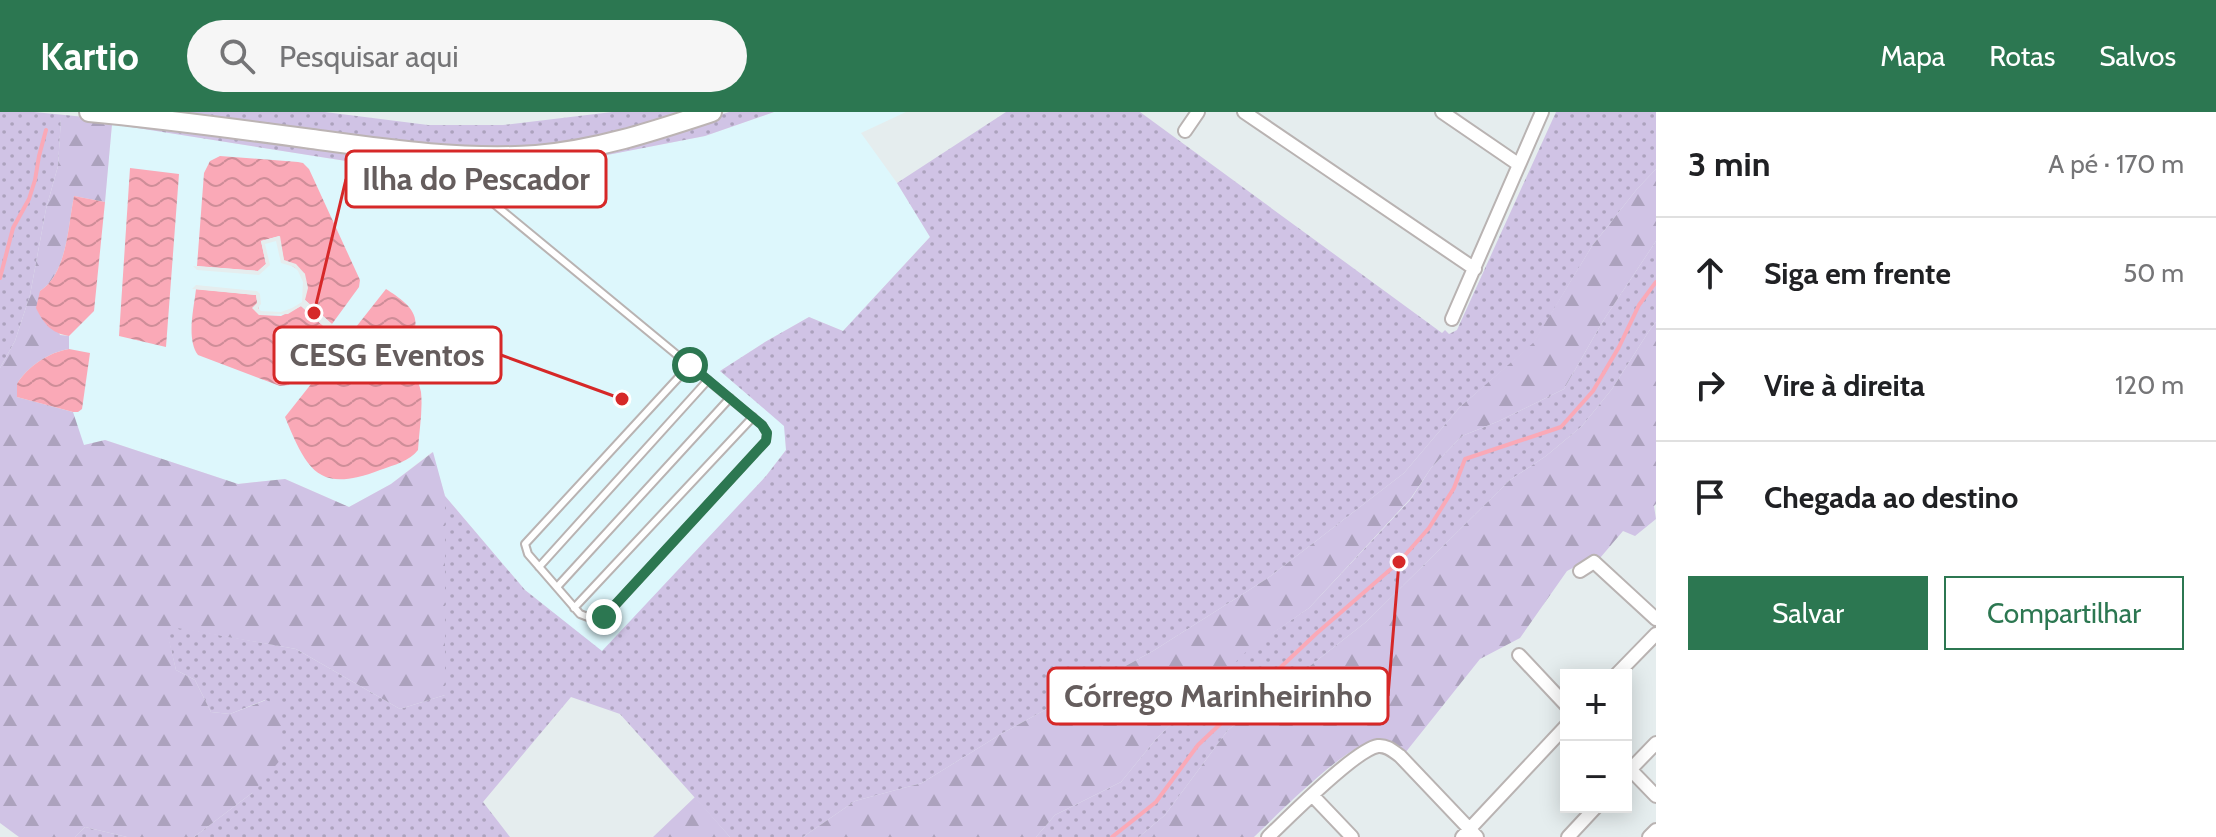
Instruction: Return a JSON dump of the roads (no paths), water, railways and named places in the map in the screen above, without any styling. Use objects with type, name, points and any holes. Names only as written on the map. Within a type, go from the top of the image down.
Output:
[{"type":"main road","points":[[89,112],[423,154],[463,156],[537,155],[577,149],[630,139],[712,112]]},
{"type":"street","points":[[1185,131],[1198,112]]},
{"type":"street","points":[[1244,112],[1475,269]]},
{"type":"street","points":[[1442,112],[1518,164]]},
{"type":"street","points":[[1452,319],[1542,112]]},
{"type":"street","points":[[1580,571],[1594,562],[1656,619]]},
{"type":"street","points":[[1622,669],[1656,634]]},
{"type":"street","points":[[1519,655],[1560,699]]},
{"type":"street","points":[[1268,837],[1361,753],[1378,746],[1389,748],[1400,756],[1470,834],[1560,733]]},
{"type":"street","points":[[1632,765],[1656,743]]},
{"type":"street","points":[[1632,773],[1656,796]]},
{"type":"street","points":[[1312,795],[1352,837]]},
{"type":"street","points":[[1568,837],[1590,813]]},
{"type":"street","points":[[1649,837],[1656,830]]},
{"type":"lane","points":[[463,156],[482,194],[690,365],[753,417],[767,433],[766,441],[604,617],[593,619],[580,614],[528,554],[525,544],[690,365]]},
{"type":"lane","points":[[539,567],[708,380]]},
{"type":"lane","points":[[557,587],[730,398]]},
{"type":"lane","points":[[574,608],[753,417]]},
{"type":"water","points":[[220,156],[298,162],[309,169],[360,280],[359,287],[332,324],[305,300],[305,274],[284,261],[279,236],[261,241],[266,264],[258,271],[197,266],[204,173],[210,161]]},
{"type":"water","points":[[130,168],[179,174],[166,347],[119,336]]},
{"type":"water","points":[[74,196],[105,202],[94,311],[69,336],[49,327],[36,308],[40,291],[56,273],[61,261]]},
{"type":"water","points":[[196,289],[256,295],[260,315],[281,316],[301,306],[328,330],[289,385],[280,386],[198,355],[192,341]]},
{"type":"water","points":[[386,289],[409,307],[415,319],[406,350],[421,392],[418,450],[401,462],[359,477],[328,478],[308,463],[285,417]]},
{"type":"water","points":[[69,349],[90,353],[82,409],[73,412],[17,397],[17,384],[33,366],[46,357]]},
{"type":"waterway","points":[[0,278],[13,228],[29,199],[35,180],[46,130]]},
{"type":"waterway","points":[[1112,837],[1156,802],[1198,745],[1317,633],[1399,562],[1429,528],[1454,488],[1465,459],[1561,427],[1593,391],[1639,305],[1656,282]]},
{"type":"place","name":"Ilha do Pescador","points":[[314,313]]},
{"type":"place","name":"CESG Eventos","points":[[622,399]]},
{"type":"place","name":"Córrego Marinheirinho","points":[[1399,562]]}]
